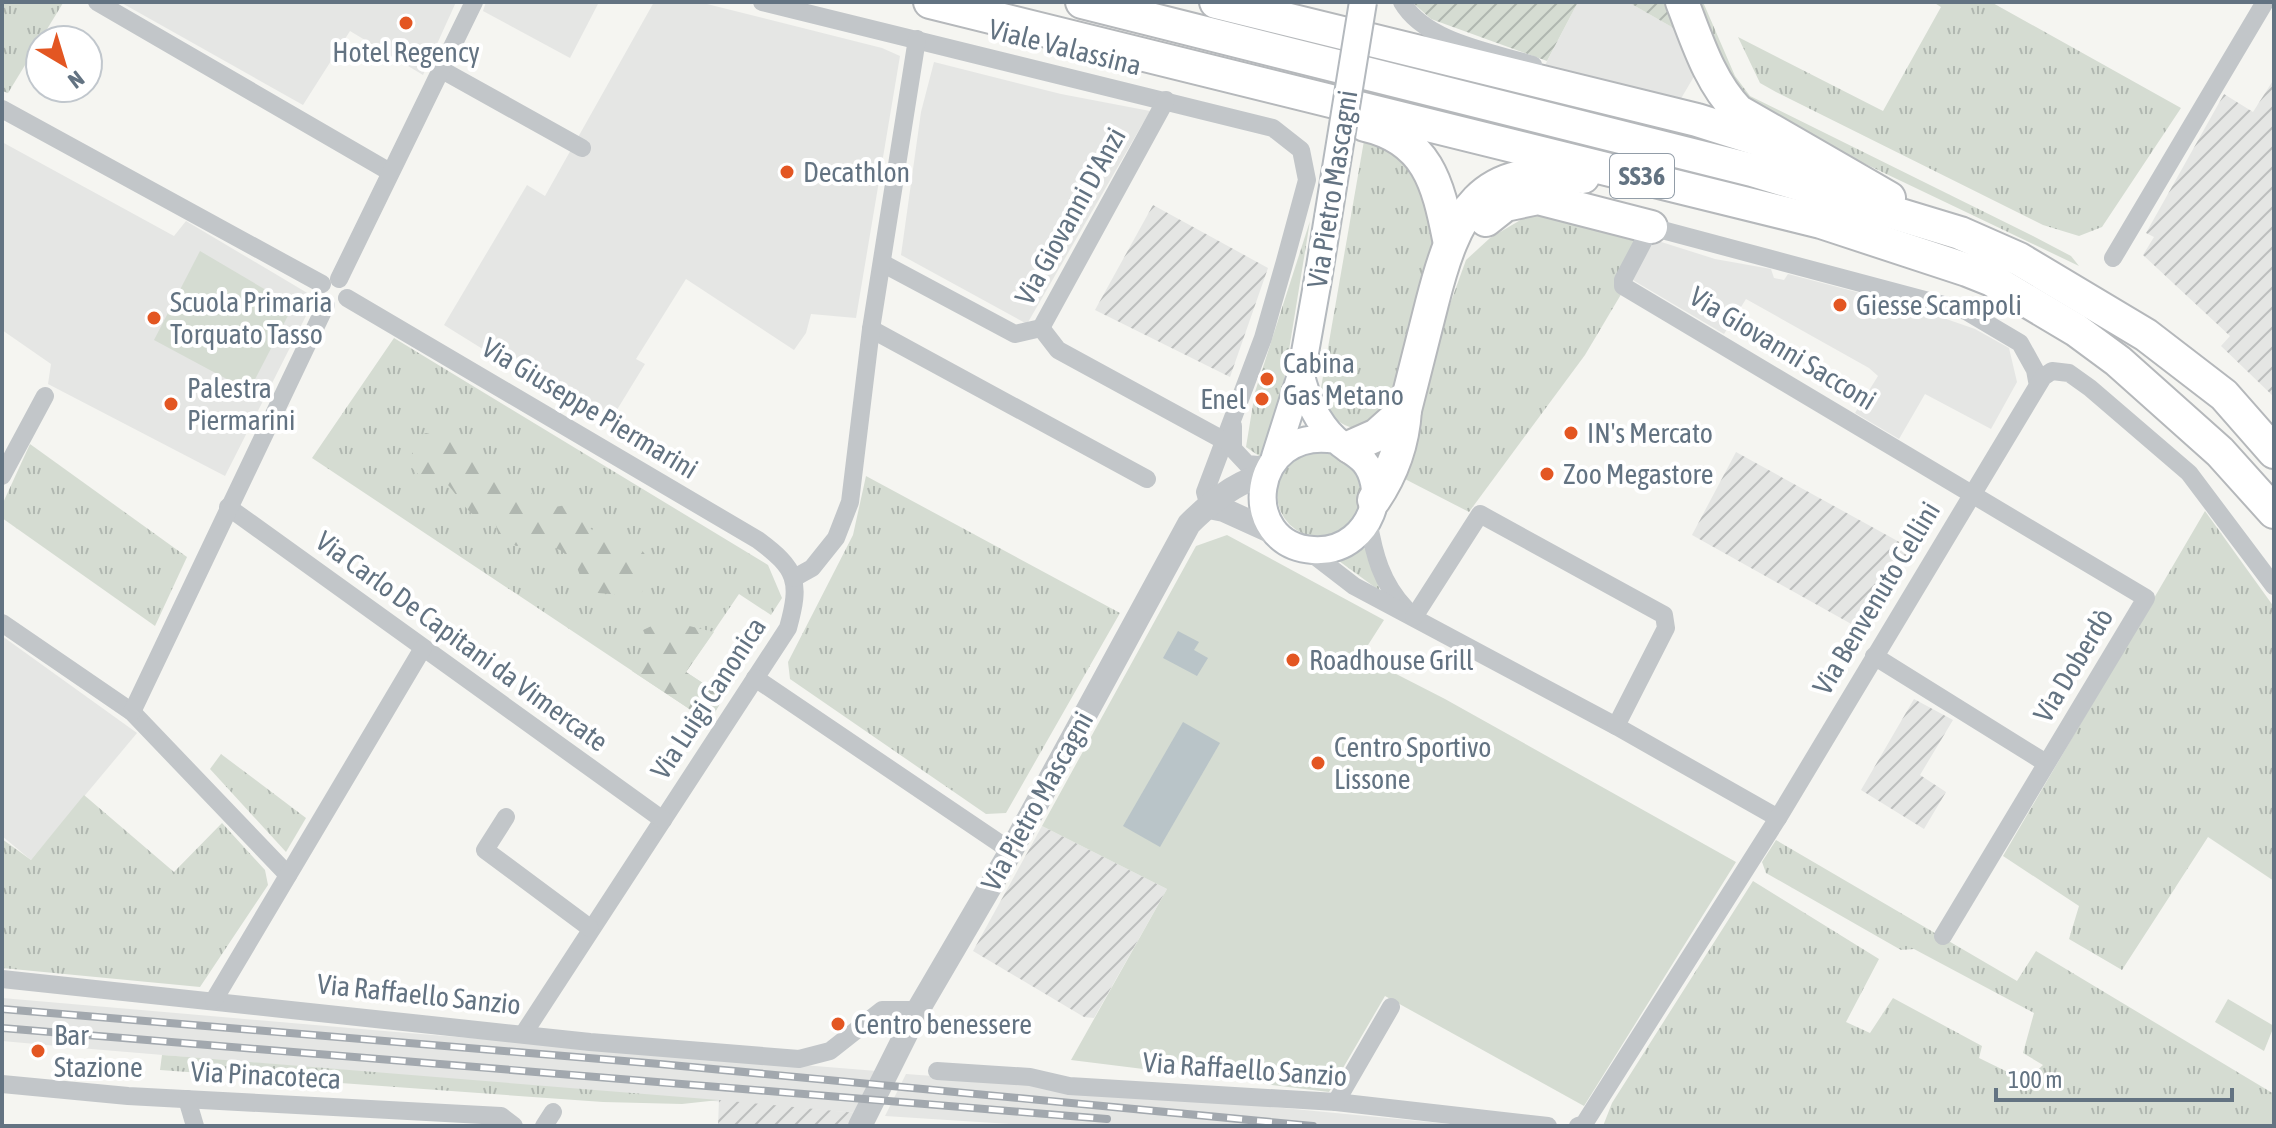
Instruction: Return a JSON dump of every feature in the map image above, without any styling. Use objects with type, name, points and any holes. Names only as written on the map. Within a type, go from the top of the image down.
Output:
[{"type":"highway","name":"SS36","points":[[930,2],[1733,199],[1821,222],[1967,270],[2021,296],[2076,330],[2170,405],[2220,452],[2274,512]]},
{"type":"highway","name":"SS36","points":[[1082,2],[1752,170],[1944,228],[2019,259],[2146,335],[2224,395],[2274,452]]},
{"type":"highway","points":[[1216,2],[1697,120],[1820,159]]},
{"type":"highway","points":[[1237,2],[1255,2]]},
{"type":"highway","points":[[1682,2],[1722,95],[1738,111],[1944,228]]},
{"type":"highway","points":[[974,12],[1112,64],[1392,133],[1416,151],[1430,171],[1441,196],[1445,252]]},
{"type":"highway","points":[[1371,510],[1396,461],[1404,432],[1405,410],[1445,252],[1470,207],[1487,192],[1522,175],[1549,172],[1733,199]]},
{"type":"highway","points":[[1445,252],[1505,205],[1522,200],[1562,203],[1651,227]]},
{"type":"highway","points":[[1343,444],[1377,435],[1405,410]]},
{"type":"main road","name":"Via Pietro Mascagni","points":[[1279,535],[1263,507],[1270,466],[1301,375],[1363,2]]},
{"type":"main road","points":[[1279,535],[1306,549],[1342,545],[1371,510],[1369,470],[1343,444],[1305,394],[1301,375]]},
{"type":"main road","name":"Via Pietro Mascagni","points":[[1270,466],[1303,440],[1343,444]]},
{"type":"street","points":[[97,2],[390,172]]},
{"type":"street","points":[[2,109],[331,281],[347,287],[347,298],[336,307],[326,305],[319,295],[331,281],[390,172],[474,2]]},
{"type":"street","name":"Viale Valassina","points":[[762,2],[1273,128],[1301,150]]},
{"type":"street","points":[[1402,2],[1409,13],[1430,30],[1538,66]]},
{"type":"street","points":[[2113,258],[2265,2]]},
{"type":"street","points":[[794,578],[812,568],[836,538],[850,502],[871,329],[917,39]]},
{"type":"street","points":[[442,70],[582,148]]},
{"type":"street","name":"Via Giovanni D'Anzi","points":[[882,263],[1015,334],[1026,335],[1041,328],[1166,100]]},
{"type":"street","name":"Via Pietro Mascagni","points":[[1209,507],[1205,492],[1263,338],[1307,180],[1301,150]]},
{"type":"street","points":[[1651,227],[1966,311],[2020,343],[2035,370],[2037,381],[2052,371],[2069,373],[2149,435],[2189,473],[2274,586]]},
{"type":"street","name":"Via Giovanni Sacconi","points":[[1651,227],[1623,280],[1623,286],[1971,493]]},
{"type":"street","name":"Via Giuseppe Piermarini","points":[[347,298],[758,540],[784,560],[794,578]]},
{"type":"street","points":[[132,712],[326,305]]},
{"type":"street","name":"Via Giovanni D'Anzi","points":[[1041,328],[1058,350],[1223,440]]},
{"type":"street","points":[[871,329],[1147,479]]},
{"type":"street","name":"Via Benvenuto Cellini","points":[[1581,1125],[1778,818],[2037,381]]},
{"type":"street","points":[[2,476],[45,396]]},
{"type":"street","points":[[1233,419],[1233,449],[1247,464],[1270,466]]},
{"type":"street","name":"Via Pietro Mascagni","points":[[860,1126],[918,1010],[1011,851],[1189,524],[1270,466]]},
{"type":"street","name":"Via Doberdò","points":[[1943,936],[2146,598],[1971,493]]},
{"type":"street","name":"Via Carlo De Capitani da Vimercate","points":[[228,507],[663,820]]},
{"type":"street","points":[[1209,507],[1224,510],[1279,535]]},
{"type":"street","points":[[1371,510],[1375,560],[1392,595],[1414,617]]},
{"type":"street","points":[[1414,617],[1480,514],[1664,615],[1666,628],[1616,726]]},
{"type":"street","points":[[1306,549],[1354,586],[1616,726],[1778,818]]},
{"type":"street","name":"Via Luigi Canonica","points":[[524,1033],[788,628],[796,598],[794,578]]},
{"type":"street","points":[[2,623],[132,712],[288,875]]},
{"type":"street","points":[[214,1000],[423,648]]},
{"type":"street","points":[[1874,656],[2046,763]]},
{"type":"street","points":[[755,678],[1011,851]]},
{"type":"street","points":[[506,817],[485,850],[590,928]]},
{"type":"street","name":"Via Raffaello Sanzio","points":[[2,979],[590,1042],[799,1059],[830,1051],[882,1010],[918,1010]]},
{"type":"street","points":[[1336,1102],[1391,1007]]},
{"type":"street","name":"Via Raffaello Sanzio","points":[[937,1071],[1030,1077],[1069,1086],[1336,1102],[1548,1126]]},
{"type":"street","name":"Via Pinacoteca","points":[[7,1085],[187,1099],[501,1116],[514,1126]]},
{"type":"street","points":[[187,1099],[195,1126]]},
{"type":"shaded area","points":[[120,2],[456,2],[423,75],[350,31],[303,105]]},
{"type":"shaded area","points":[[486,2],[599,2],[570,58],[483,11]]},
{"type":"shaded area","points":[[654,2],[699,2],[882,48],[900,56],[856,318],[811,314],[806,333],[794,350],[686,279],[636,359],[645,364],[607,426],[444,325],[527,185],[545,196]]},
{"type":"shaded area","points":[[1578,2],[1628,2],[1684,34],[1699,68],[1676,107],[1542,71]]},
{"type":"shaded area","points":[[934,62],[1061,94],[1150,111],[1027,324],[901,255],[921,112]]},
{"type":"shaded area","points":[[2274,79],[2274,397],[2221,346],[2230,336],[2143,255],[2154,237],[2146,233],[2224,94],[2253,112]]},
{"type":"shaded area","name":"Scuola Primaria Torquato Tasso","points":[[2,142],[174,236],[186,221],[309,294],[311,306],[225,476],[48,384],[51,364],[2,330]]},
{"type":"shaded area","points":[[1153,205],[1268,268],[1230,377],[1095,310]]},
{"type":"shaded area","points":[[1655,240],[1715,259],[1771,269],[1774,278],[1784,280],[1788,274],[1906,305],[1975,329],[2009,348],[2017,382],[1991,429],[1925,394],[1899,439],[1855,413],[1878,376],[1869,368],[1746,299],[1724,334],[1631,279]]},
{"type":"shaded area","points":[[1736,452],[1912,549],[1862,630],[1692,535]]},
{"type":"shaded area","points":[[1178,631],[1199,642],[1194,650],[1208,658],[1197,676],[1163,658]]},
{"type":"shaded area","points":[[2,636],[137,733],[31,860],[2,836]]},
{"type":"shaded area","points":[[1914,699],[1953,720],[1920,775],[1946,792],[1924,829],[1861,790]]},
{"type":"shaded area","points":[[1183,722],[1220,743],[1160,847],[1123,826]]},
{"type":"shaded area","points":[[1042,826],[1167,889],[1094,1018],[1084,1017],[973,951]]},
{"type":"shaded area","points":[[2,998],[877,1071],[857,1113],[2,1041]]},
{"type":"shaded area","points":[[906,1074],[1472,1126],[1040,1126],[885,1116]]},
{"type":"shaded area","points":[[719,1100],[857,1113],[851,1126],[718,1126]]},
{"type":"green space","points":[[2,2],[63,3],[50,24],[24,24],[24,67],[8,93],[2,91]]},
{"type":"green space","points":[[1412,2],[1578,2],[1547,61],[1431,19]]},
{"type":"green space","points":[[1628,2],[1672,2],[1684,34]]},
{"type":"green space","points":[[1691,2],[1703,2],[1735,76],[1750,96],[2033,236],[2071,256],[2079,266],[1744,106]]},
{"type":"green space","points":[[1933,2],[1991,2],[2181,108],[2102,227],[2079,236],[2043,225],[1776,92],[1760,83],[1738,37],[1883,111],[1941,7]]},
{"type":"green space","points":[[1365,135],[1378,137],[1420,174],[1437,233],[1392,412],[1362,430],[1345,425],[1334,417],[1321,388]]},
{"type":"green space","points":[[1534,212],[1644,237],[1651,244],[1585,355],[1469,512],[1403,478],[1445,318],[1466,260],[1490,238]]},
{"type":"green space","points":[[1310,221],[1274,442],[1265,454],[1259,456],[1246,447],[1255,392]]},
{"type":"green space","points":[[200,251],[293,306],[249,391],[154,340]]},
{"type":"green space","points":[[394,338],[768,565],[782,598],[771,615],[739,594],[686,672],[724,697],[709,722],[312,458]]},
{"type":"green space","points":[[426,433],[478,452],[499,475],[524,487],[548,508],[573,504],[584,524],[623,552],[637,544],[651,562],[642,592],[634,596],[586,592],[575,562],[560,550],[542,543],[516,546],[498,534],[492,507],[484,506],[476,517],[441,478],[426,482],[411,467],[413,439]]},
{"type":"green space","points":[[30,444],[187,557],[155,626],[2,518],[2,505]]},
{"type":"green space","points":[[1320,451],[1337,454],[1351,463],[1360,477],[1363,494],[1360,511],[1351,525],[1337,534],[1320,537],[1303,534],[1289,525],[1280,511],[1277,494],[1280,477],[1289,463],[1303,454]]},
{"type":"green space","points":[[866,476],[1120,613],[1006,813],[986,814],[790,679],[788,662],[853,535]]},
{"type":"green space","points":[[2205,511],[2274,607],[2274,881],[2208,837],[2122,970],[2069,939],[2079,906],[2003,856]]},
{"type":"green space","name":"Centro Sportivo Lissone","points":[[1227,535],[1384,620],[1361,656],[1445,699],[1736,862],[1584,1106],[1385,996],[1329,1092],[1071,1060],[1167,889],[1042,826],[1196,546]]},
{"type":"green space","points":[[1367,547],[1380,591],[1339,561]]},
{"type":"green space","points":[[658,623],[681,624],[714,632],[686,672],[724,697],[709,722],[632,671],[649,644],[643,630]]},
{"type":"green space","points":[[221,754],[306,818],[286,852],[210,769]]},
{"type":"green space","points":[[84,795],[174,872],[222,823],[265,870],[268,885],[200,987],[2,968],[2,839],[31,860]]},
{"type":"green space","points":[[1776,840],[2017,981],[2036,951],[2274,1094],[2274,1126],[1603,1126],[1612,1103],[1753,881],[1879,959],[1846,1022],[1870,1033],[1893,998],[1982,1046],[1979,1058],[2026,1081],[2043,1065],[2023,1053],[2034,1013],[1914,949],[1901,950],[1766,873],[1762,862]]},
{"type":"green space","points":[[2228,999],[2274,1026],[2264,1051],[2215,1022]]},
{"type":"green space","points":[[162,1055],[719,1100],[682,1104],[603,1102],[160,1070]]},
{"type":"railway","points":[[2,1009],[660,1064],[1313,1126]]},
{"type":"railway","points":[[2,1028],[1107,1119]]},
{"type":"place","name":"Hotel Regency","points":[[406,23]]},
{"type":"place","name":"Decathlon","points":[[787,172]]},
{"type":"place","name":"Giesse Scampoli","points":[[1840,305]]},
{"type":"place","name":"Scuola Primaria Torquato Tasso","points":[[154,318]]},
{"type":"place","name":"Cabina Gas Metano","points":[[1267,379]]},
{"type":"place","name":"Enel","points":[[1262,399]]},
{"type":"place","name":"Palestra Piermarini","points":[[171,404]]},
{"type":"place","name":"IN's Mercato","points":[[1571,433]]},
{"type":"place","name":"Zoo Megastore","points":[[1547,474]]},
{"type":"place","name":"Roadhouse Grill","points":[[1293,660]]},
{"type":"place","name":"Centro Sportivo Lissone","points":[[1318,763]]},
{"type":"place","name":"Centro benessere","points":[[838,1024]]},
{"type":"place","name":"Bar Stazione","points":[[38,1051]]}]
